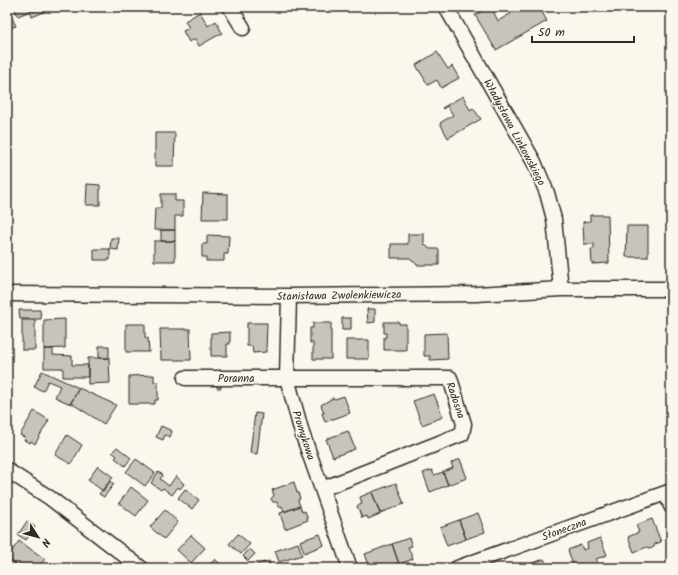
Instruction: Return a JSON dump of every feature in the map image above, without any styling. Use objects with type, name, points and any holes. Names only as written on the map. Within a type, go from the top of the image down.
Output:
[{"type":"street","points":[[230,7],[243,28]]},
{"type":"street","name":"Władysława Linkowskiego","points":[[446,7],[534,162],[547,193],[554,219],[561,289]]},
{"type":"street","name":"Stanisława Zwolenkiewicza","points":[[7,294],[289,296],[476,294],[561,289],[671,289]]},
{"type":"street","name":"Promykowa","points":[[289,296],[287,378],[302,433],[350,568]]},
{"type":"street","name":"Poranna","points":[[185,378],[287,378]]},
{"type":"street","name":"Radosna","points":[[287,378],[450,378],[464,424],[462,434],[322,489]]},
{"type":"street","points":[[7,470],[72,514],[141,568]]},
{"type":"street","points":[[668,492],[671,506]]},
{"type":"street","name":"Słoneczna","points":[[457,568],[668,492]]},
{"type":"building","points":[[14,7],[41,7],[44,12],[32,17],[30,11],[18,16]]},
{"type":"building","points":[[522,7],[539,7],[547,21],[496,50],[475,15],[488,8],[493,11],[498,21]]},
{"type":"building","points":[[7,8],[16,26],[7,29]]},
{"type":"building","points":[[200,12],[208,26],[216,21],[222,33],[199,46],[195,39],[189,42],[183,31],[189,28],[185,21]]},
{"type":"building","points":[[437,52],[448,69],[452,66],[459,78],[441,88],[437,80],[428,85],[416,65]]},
{"type":"building","points":[[463,96],[470,110],[473,108],[481,119],[448,138],[440,123],[453,115],[447,106],[443,109],[442,108]]},
{"type":"building","points":[[155,133],[175,133],[174,166],[155,166]]},
{"type":"building","points":[[87,184],[100,185],[100,205],[86,205]]},
{"type":"building","points":[[203,193],[228,194],[228,219],[202,219]]},
{"type":"building","points":[[161,194],[175,194],[175,201],[183,201],[183,216],[175,216],[175,230],[154,230],[155,208],[161,208]]},
{"type":"building","points":[[590,215],[608,215],[609,263],[592,264],[591,249],[594,249],[594,244],[584,244],[583,222],[590,221]]},
{"type":"building","points":[[627,226],[648,226],[648,257],[626,257]]},
{"type":"building","points":[[161,230],[175,230],[175,241],[161,241]]},
{"type":"building","points":[[408,234],[424,234],[424,244],[430,249],[439,249],[439,265],[417,265],[410,258],[391,258],[391,244],[408,244]]},
{"type":"building","points":[[207,235],[229,236],[228,254],[224,254],[224,261],[206,261],[206,257],[202,257],[202,244],[207,244]]},
{"type":"building","points":[[9,236],[10,258],[7,258],[7,238]]},
{"type":"building","points":[[111,238],[119,238],[118,250],[110,249]]},
{"type":"building","points":[[154,241],[175,241],[175,261],[154,261]]},
{"type":"building","points":[[94,249],[110,249],[110,260],[94,260]]},
{"type":"building","points":[[367,309],[375,309],[375,322],[368,323]]},
{"type":"building","points":[[19,310],[40,310],[41,319],[20,319]]},
{"type":"building","points":[[342,318],[351,318],[351,330],[342,330]]},
{"type":"building","points":[[65,319],[65,348],[44,349],[44,320]]},
{"type":"building","points":[[22,320],[35,320],[35,350],[22,350]]},
{"type":"building","points":[[384,322],[399,322],[399,324],[406,324],[406,350],[384,350],[384,337],[386,337],[386,333],[384,333]]},
{"type":"building","points":[[247,323],[267,323],[266,352],[253,353],[252,346],[247,346]]},
{"type":"building","points":[[313,323],[331,323],[331,359],[313,359],[313,343],[310,343],[310,328],[313,328]]},
{"type":"building","points":[[126,324],[145,324],[145,338],[148,338],[149,352],[126,352]]},
{"type":"building","points":[[160,329],[190,329],[191,360],[161,360]]},
{"type":"building","points":[[230,332],[230,344],[227,344],[227,356],[211,356],[211,333]]},
{"type":"building","points":[[447,333],[448,359],[430,360],[430,356],[424,356],[424,334]]},
{"type":"building","points":[[346,340],[369,340],[369,359],[346,359]]},
{"type":"building","points":[[99,346],[109,346],[109,358],[99,358]]},
{"type":"building","points":[[44,349],[53,349],[53,355],[72,356],[72,365],[88,365],[88,377],[63,377],[63,368],[44,368]]},
{"type":"building","points":[[88,358],[109,358],[110,383],[88,384]]},
{"type":"building","points":[[42,371],[79,388],[70,404],[55,397],[60,386],[48,381],[43,391],[34,387]]},
{"type":"building","points":[[154,375],[154,382],[158,382],[158,400],[155,400],[155,404],[129,404],[129,376]]},
{"type":"building","points":[[217,383],[221,383],[221,388],[217,388]]},
{"type":"building","points":[[79,388],[116,405],[104,424],[71,403]]},
{"type":"building","points":[[434,394],[443,417],[422,425],[413,401]]},
{"type":"building","points":[[344,396],[350,413],[325,422],[321,405],[333,398],[335,399]]},
{"type":"building","points":[[34,411],[49,420],[35,444],[31,441],[30,443],[24,440],[26,438],[20,435]]},
{"type":"building","points":[[255,413],[262,414],[257,454],[250,453]]},
{"type":"building","points":[[161,426],[172,431],[170,437],[165,435],[163,440],[156,437]]},
{"type":"building","points":[[348,431],[355,449],[333,457],[326,439]]},
{"type":"building","points":[[67,435],[82,445],[71,464],[55,455]]},
{"type":"building","points":[[117,447],[131,458],[125,466],[115,458],[117,456],[112,452]]},
{"type":"building","points":[[136,459],[155,473],[145,486],[126,472]]},
{"type":"building","points":[[460,459],[467,478],[448,485],[443,472],[453,468],[451,463]]},
{"type":"building","points":[[98,466],[113,477],[103,491],[88,480]]},
{"type":"building","points":[[432,470],[434,475],[443,472],[448,485],[430,492],[423,473]]},
{"type":"building","points":[[158,472],[163,475],[160,479],[169,486],[176,476],[184,484],[180,489],[178,487],[172,495],[163,488],[161,490],[151,483]]},
{"type":"building","points":[[110,481],[114,484],[104,497],[99,494]]},
{"type":"building","points":[[294,482],[300,499],[298,500],[300,506],[284,512],[282,506],[279,507],[277,502],[273,502],[271,499],[274,495],[272,490]]},
{"type":"building","points":[[396,483],[404,504],[380,513],[372,492]]},
{"type":"building","points":[[131,487],[148,500],[136,516],[119,503]]},
{"type":"building","points":[[185,489],[199,500],[192,509],[178,498]]},
{"type":"building","points":[[372,492],[380,514],[368,519],[367,516],[362,518],[357,506],[362,504],[360,497]]},
{"type":"building","points":[[300,506],[302,512],[305,511],[308,520],[285,529],[280,513]]},
{"type":"building","points":[[165,510],[178,522],[164,539],[150,527]]},
{"type":"building","points":[[478,513],[485,532],[466,539],[459,520]]},
{"type":"building","points":[[652,519],[661,542],[655,544],[654,547],[650,549],[647,547],[634,552],[628,537],[639,532],[636,525]]},
{"type":"building","points":[[459,520],[466,539],[447,546],[440,527]]},
{"type":"building","points":[[27,521],[35,527],[26,540],[18,535]]},
{"type":"building","points":[[238,534],[250,544],[241,554],[229,544]]},
{"type":"building","points":[[320,534],[324,545],[304,553],[300,541]]},
{"type":"building","points":[[191,535],[205,548],[191,563],[177,550]]},
{"type":"building","points":[[409,538],[412,546],[408,547],[413,559],[399,564],[392,544]]},
{"type":"building","points":[[600,538],[607,555],[596,559],[598,563],[596,568],[586,568],[584,564],[574,568],[568,550],[581,545],[583,550],[588,548],[587,543]]},
{"type":"building","points":[[19,541],[45,559],[38,568],[21,568],[7,558]]},
{"type":"building","points":[[298,543],[302,555],[279,562],[275,551]]},
{"type":"building","points":[[392,544],[399,564],[390,568],[370,568],[365,554]]},
{"type":"building","points":[[250,549],[255,554],[248,561],[243,556]]},
{"type":"building","points":[[215,559],[224,568],[207,568]]},
{"type":"building","points":[[544,559],[548,568],[528,568],[527,565]]},
{"type":"building","points":[[269,561],[271,568],[257,568],[256,565]]}]
